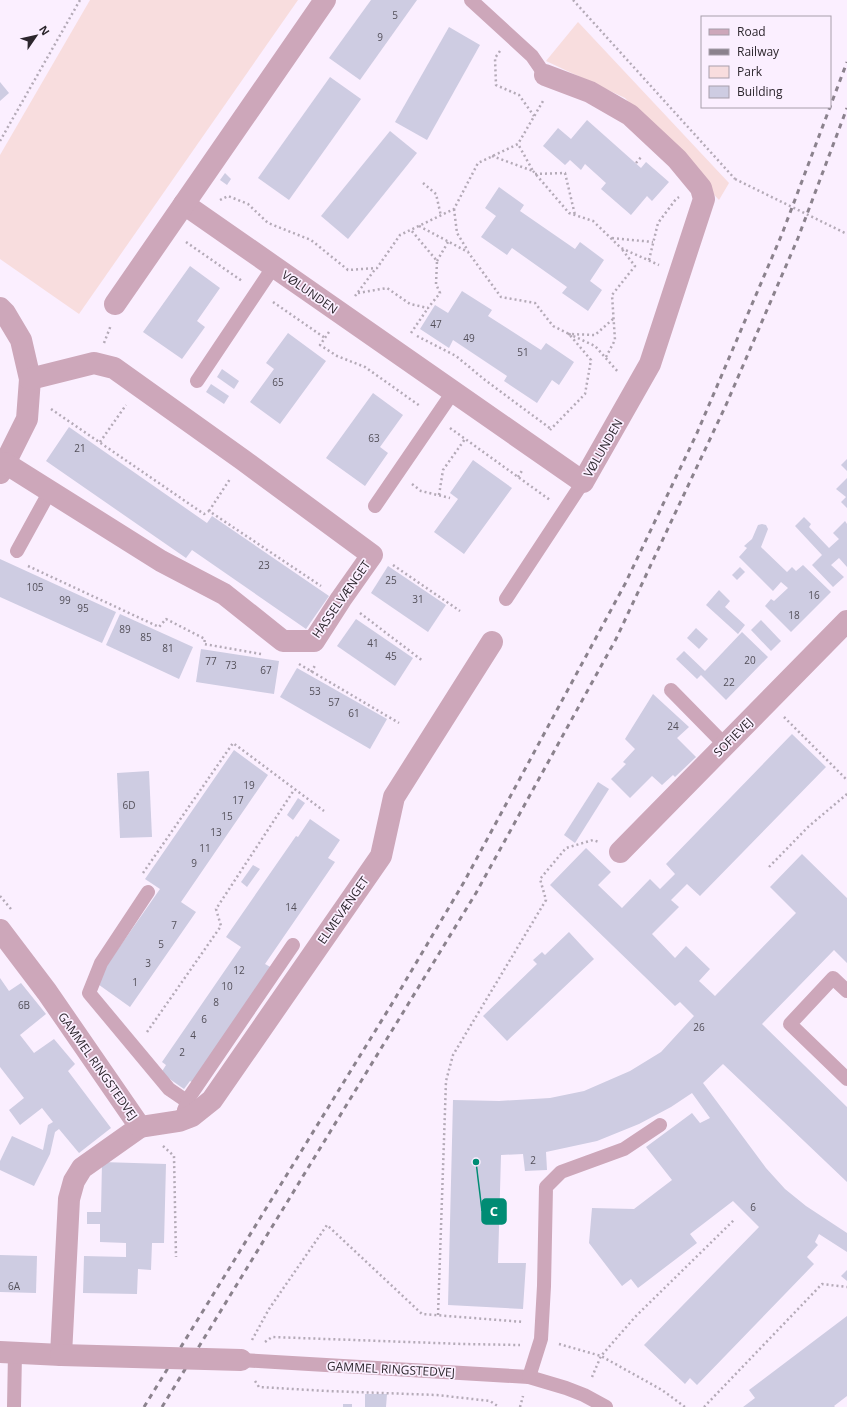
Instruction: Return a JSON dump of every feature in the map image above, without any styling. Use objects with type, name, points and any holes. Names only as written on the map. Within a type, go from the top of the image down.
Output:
[{"type":"street","points":[[115,304],[325,0]]},
{"type":"street","name":"VØLUNDEN","points":[[184,204],[583,482],[650,364],[704,199],[701,188],[678,159],[630,115],[590,92],[545,75]]},
{"type":"street","name":"HASSELVÆNGET","points":[[0,308],[5,313],[21,340],[29,389],[27,419],[3,468],[50,491],[161,561],[224,594],[283,641],[314,641],[372,555],[243,460],[114,368],[94,363],[29,389]]},
{"type":"street","name":"SOFIEVEJ","points":[[620,852],[847,621]]},
{"type":"street","name":"ELMEVÆNGET","points":[[140,1127],[179,1122],[192,1116],[212,1100],[381,856],[394,797],[492,642]]},
{"type":"street","name":"GAMMEL RINGSTEDVEJ","points":[[0,930],[47,992],[140,1127],[82,1168],[74,1181],[69,1199],[61,1355]]},
{"type":"street","name":"GAMMEL RINGSTEDVEJ","points":[[8,1353],[61,1355],[246,1356]]},
{"type":"lane","points":[[472,0],[532,56],[545,75]]},
{"type":"lane","points":[[197,381],[274,266]]},
{"type":"lane","points":[[375,506],[453,392]]},
{"type":"lane","points":[[506,599],[583,482]]},
{"type":"lane","points":[[17,551],[50,491]]},
{"type":"lane","points":[[671,690],[725,745]]},
{"type":"lane","points":[[148,892],[102,963],[89,994],[169,1089],[188,1102]]},
{"type":"lane","points":[[179,1122],[195,1090],[293,945]]},
{"type":"lane","points":[[847,991],[833,978],[790,1024],[847,1078]]},
{"type":"lane","points":[[529,1377],[541,1339],[544,1286],[546,1187],[561,1172],[624,1149],[660,1125]]},
{"type":"lane","points":[[8,1353],[14,1407]]},
{"type":"lane","name":"GAMMEL RINGSTEDVEJ","points":[[246,1356],[529,1377],[584,1395],[606,1407]]},
{"type":"path","points":[[0,141],[80,0]]},
{"type":"path","points":[[573,0],[736,179],[847,234]]},
{"type":"path","points":[[511,36],[495,58],[496,86],[519,95],[534,116]]},
{"type":"path","points":[[342,314],[400,235],[454,209],[478,163],[518,144],[543,101],[568,94],[572,84]]},
{"type":"path","points":[[518,144],[534,173],[569,213],[593,220],[621,248],[635,266],[612,295],[615,340],[606,357]]},
{"type":"path","points":[[636,163],[644,154]]},
{"type":"path","points":[[492,156],[534,173],[565,173],[575,215]]},
{"type":"path","points":[[423,183],[436,194],[441,216]]},
{"type":"path","points":[[202,216],[214,204],[228,196],[248,204],[268,223],[311,240],[348,270],[377,268]]},
{"type":"path","points":[[649,260],[658,223],[676,199],[681,196]]},
{"type":"path","points":[[454,209],[457,232],[468,252],[501,297],[535,304],[553,326],[596,346],[625,379],[637,387]]},
{"type":"path","points":[[418,226],[468,252]]},
{"type":"path","points":[[411,230],[437,261]]},
{"type":"path","points":[[611,238],[653,242]]},
{"type":"path","points":[[411,333],[440,293],[436,284],[437,261],[448,242]]},
{"type":"path","points":[[621,248],[658,264],[677,282]]},
{"type":"path","points":[[358,293],[387,288],[410,304],[428,308]]},
{"type":"path","points":[[94,363],[114,318],[115,304]]},
{"type":"path","points":[[568,334],[595,334],[613,319]]},
{"type":"path","points":[[390,347],[401,330],[411,333],[456,356],[485,380],[552,429]]},
{"type":"path","points":[[536,450],[552,429],[585,394],[590,360],[568,334]]},
{"type":"path","points":[[100,442],[138,386]]},
{"type":"path","points":[[29,389],[54,411],[204,514],[209,511],[243,460]]},
{"type":"path","points":[[439,495],[443,470],[465,438]]},
{"type":"path","points":[[398,473],[421,491],[450,498]]},
{"type":"path","points":[[209,511],[341,599],[423,661]]},
{"type":"path","points":[[388,562],[460,610]]},
{"type":"path","points":[[27,566],[159,627],[166,619],[205,639],[204,644],[264,655]]},
{"type":"path","points":[[311,672],[319,658]]},
{"type":"path","points":[[298,660],[299,665],[399,723]]},
{"type":"path","points":[[769,701],[847,780]]},
{"type":"path","points":[[148,892],[139,879],[233,743],[324,811]]},
{"type":"path","points":[[135,1048],[221,926],[216,909],[294,790]]},
{"type":"path","points":[[769,867],[808,827],[846,795],[847,799]]},
{"type":"path","points":[[438,1315],[446,1081],[453,1055],[546,900],[540,879],[566,848],[593,840],[620,852]]},
{"type":"path","points":[[140,1127],[174,1156],[176,1256]]},
{"type":"path","points":[[584,1395],[601,1356],[635,1317],[735,1219]]},
{"type":"path","points":[[499,1407],[490,1401],[437,1396],[259,1387],[246,1356],[250,1343],[269,1309],[327,1226],[422,1314],[542,1324]]},
{"type":"path","points":[[704,1407],[822,1284],[847,1287]]},
{"type":"path","points":[[246,1356],[272,1337],[526,1345],[541,1339],[601,1356],[662,1390],[685,1407]]},
{"type":"green space","points":[[90,0],[298,0],[79,314],[0,259],[0,155]]},
{"type":"green space","points":[[578,22],[729,183],[719,200],[625,98],[546,61]]},
{"type":"building","points":[[371,0],[417,0],[360,80],[329,58]]},
{"type":"building","points":[[449,27],[480,45],[427,140],[395,122]]},
{"type":"building","points":[[330,77],[361,99],[289,200],[258,178]]},
{"type":"building","points":[[0,82],[9,93],[0,101]]},
{"type":"building","points":[[587,120],[641,168],[646,162],[669,182],[652,201],[647,196],[631,215],[601,189],[606,183],[585,164],[581,170],[570,160],[565,165],[543,146],[558,128],[571,139]]},
{"type":"building","points":[[390,131],[417,153],[348,239],[321,216]]},
{"type":"building","points":[[225,173],[231,179],[227,185],[220,180]]},
{"type":"building","points":[[499,187],[524,205],[520,211],[575,249],[580,242],[604,260],[590,281],[602,290],[588,311],[562,293],[567,287],[512,248],[507,255],[481,237],[496,216],[485,208]]},
{"type":"building","points":[[190,266],[220,288],[197,321],[205,327],[182,359],[143,332]]},
{"type":"building","points":[[462,291],[492,310],[488,316],[541,350],[546,343],[574,362],[559,385],[552,380],[537,403],[504,381],[507,376],[453,340],[449,348],[420,329],[435,305],[448,313]]},
{"type":"building","points":[[288,333],[326,361],[280,424],[250,402],[274,369],[266,363]]},
{"type":"building","points":[[222,369],[239,381],[234,389],[217,377]]},
{"type":"building","points":[[211,384],[229,396],[224,404],[206,392]]},
{"type":"building","points":[[373,393],[403,415],[380,447],[388,453],[365,486],[326,458]]},
{"type":"building","points":[[69,427],[207,523],[212,516],[329,596],[306,629],[192,550],[186,558],[46,461]]},
{"type":"building","points":[[847,459],[847,471],[841,465]]},
{"type":"building","points":[[473,460],[512,488],[464,554],[434,532],[458,499],[450,493]]},
{"type":"building","points":[[847,478],[847,508],[841,502],[846,497],[836,489]]},
{"type":"building","points":[[804,517],[811,524],[809,527],[829,548],[839,539],[833,533],[845,521],[847,524],[847,567],[839,558],[831,565],[844,577],[833,587],[812,565],[822,555],[795,526]]},
{"type":"building","points":[[758,525],[766,525],[768,529],[761,547],[787,572],[792,567],[796,571],[803,565],[831,592],[791,632],[765,606],[771,599],[774,601],[788,588],[781,582],[773,591],[739,557],[747,548],[744,546],[752,539]]},
{"type":"building","points":[[0,559],[116,612],[102,643],[0,597]]},
{"type":"building","points":[[388,566],[446,605],[428,632],[371,593]]},
{"type":"building","points":[[740,567],[745,572],[737,580],[732,575]]},
{"type":"building","points":[[719,590],[730,601],[725,607],[745,625],[738,634],[706,605]]},
{"type":"building","points":[[120,614],[193,647],[179,679],[106,645]]},
{"type":"building","points":[[356,619],[413,658],[395,686],[337,646]]},
{"type":"building","points":[[761,620],[781,641],[771,651],[751,630]]},
{"type":"building","points":[[696,628],[708,639],[699,649],[687,638]]},
{"type":"building","points":[[742,632],[768,657],[726,700],[701,675],[697,679],[676,659],[684,651],[705,671]]},
{"type":"building","points":[[201,649],[279,661],[274,694],[196,682]]},
{"type":"building","points":[[297,668],[387,719],[370,749],[280,697]]},
{"type":"building","points":[[653,694],[689,727],[677,738],[696,757],[675,777],[673,775],[662,785],[652,776],[630,798],[611,779],[626,764],[623,762],[635,749],[625,739]]},
{"type":"building","points":[[792,734],[826,767],[700,896],[687,884],[671,900],[679,907],[652,934],[675,958],[686,946],[710,969],[699,981],[715,996],[796,913],[770,887],[802,854],[847,898],[847,963],[834,950],[762,1024],[847,1107],[847,1182],[723,1064],[703,1083],[766,1168],[785,1189],[806,1206],[847,1233],[847,1252],[819,1234],[815,1242],[818,1245],[807,1257],[814,1264],[697,1385],[690,1378],[685,1384],[644,1345],[759,1227],[733,1201],[690,1234],[697,1243],[638,1288],[631,1279],[622,1286],[589,1243],[592,1208],[634,1209],[672,1180],[646,1147],[692,1113],[700,1123],[710,1118],[692,1093],[671,1107],[639,1124],[597,1141],[546,1152],[547,1170],[525,1171],[523,1154],[501,1155],[498,1263],[526,1263],[523,1309],[448,1305],[453,1100],[499,1101],[550,1098],[584,1091],[630,1071],[661,1052],[694,1016],[680,1002],[675,1006],[550,885],[586,848],[611,872],[598,885],[622,908],[650,879],[660,889],[675,874],[666,864]]},
{"type":"building","points":[[234,750],[268,775],[181,902],[196,912],[130,1007],[95,982],[160,889],[145,879]]},
{"type":"building","points":[[149,771],[152,837],[120,838],[117,773]]},
{"type":"building","points":[[598,782],[609,789],[575,843],[564,835]]},
{"type":"building","points":[[298,798],[305,803],[293,820],[287,815]]},
{"type":"building","points":[[310,819],[340,840],[328,858],[335,862],[265,964],[274,969],[195,1084],[190,1081],[184,1089],[161,1073],[166,1065],[162,1062],[241,947],[226,937],[296,836],[298,837]]},
{"type":"building","points":[[253,865],[260,869],[247,887],[241,882]]},
{"type":"building","points":[[569,932],[594,959],[507,1041],[483,1016],[537,964],[533,960],[542,952],[545,955]]},
{"type":"building","points":[[0,978],[9,991],[21,983],[46,1014],[20,1035],[34,1053],[54,1039],[75,1064],[68,1071],[111,1128],[79,1153],[59,1129],[55,1132],[50,1154],[34,1186],[0,1170],[0,1161],[12,1136],[43,1150],[48,1125],[53,1122],[42,1108],[20,1125],[9,1110],[24,1098],[0,1067]]},
{"type":"building","points":[[102,1162],[166,1164],[164,1243],[152,1243],[151,1270],[138,1269],[137,1294],[83,1293],[84,1256],[126,1257],[126,1243],[100,1242],[100,1224],[87,1224],[87,1212],[101,1212]]},
{"type":"building","points":[[0,1255],[37,1256],[36,1293],[0,1292]]},
{"type":"building","points":[[847,1270],[847,1281],[841,1276]]},
{"type":"building","points":[[847,1316],[847,1396],[834,1406],[835,1407],[743,1407],[755,1398],[749,1390]]},
{"type":"building","points":[[365,1394],[387,1394],[386,1407],[365,1407]]},
{"type":"building","points":[[343,1404],[352,1404],[352,1407],[343,1407]]},
{"type":"railway","points":[[831,104],[847,62]]},
{"type":"railway","points":[[144,1407],[393,1002],[464,882],[625,584],[697,433],[782,234],[830,108]]},
{"type":"railway","points":[[162,1407],[476,893],[616,639],[726,405],[798,238],[847,108]]},
{"type":"place","name":"C","points":[[476,1162]]}]
